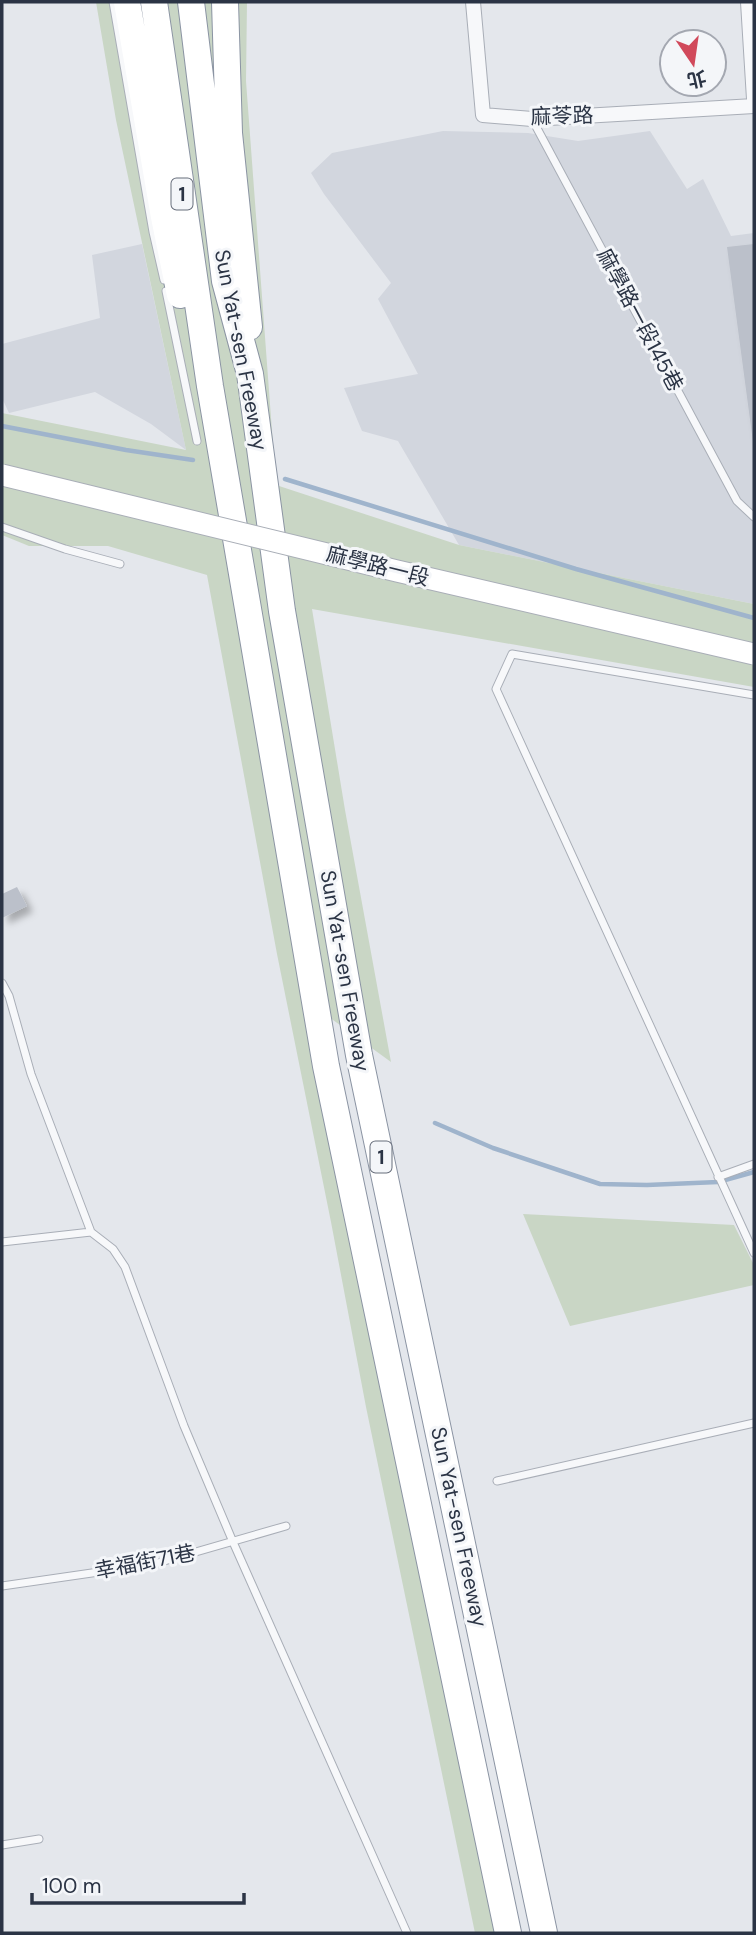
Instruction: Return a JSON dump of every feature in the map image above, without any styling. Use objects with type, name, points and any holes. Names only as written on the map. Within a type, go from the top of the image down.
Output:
[{"type":"highway","points":[[127,2],[164,217],[183,308],[210,386]]},
{"type":"highway","name":"Sun Yat-sen Freeway","points":[[154,2],[210,386],[326,1066],[508,1933]]},
{"type":"highway","name":"Sun Yat-sen Freeway","points":[[191,2],[225,282],[250,374],[282,611],[359,1055],[544,1933]]},
{"type":"highway","points":[[225,2],[229,133],[249,310],[250,374]]},
{"type":"main road","name":"麻學路一段","points":[[2,475],[754,654]]},
{"type":"street","name":"麻苓路","points":[[473,2],[483,115],[532,119],[754,106]]},
{"type":"street","points":[[748,2],[754,99]]},
{"type":"lane","points":[[113,2],[153,232],[179,344],[197,441]]},
{"type":"lane","name":"麻學路一段145巷","points":[[532,119],[737,501],[754,517]]},
{"type":"lane","points":[[2,527],[65,549],[120,564]]},
{"type":"lane","points":[[754,695],[512,654],[496,689],[754,1253]]},
{"type":"lane","points":[[2,983],[9,996],[31,1074],[92,1232],[113,1250],[125,1267],[184,1426],[233,1542],[407,1933]]},
{"type":"lane","points":[[718,1177],[754,1164]]},
{"type":"lane","points":[[2,1242],[92,1232]]},
{"type":"lane","points":[[497,1481],[754,1423]]},
{"type":"lane","name":"幸福街71巷","points":[[2,1586],[154,1564],[286,1526]]},
{"type":"lane","points":[[2,1845],[39,1839]]},
{"type":"shaded area","points":[[443,131],[528,133],[578,141],[650,131],[687,189],[703,179],[731,236],[754,233],[754,604],[459,545],[398,441],[362,431],[344,388],[418,374],[378,299],[391,283],[311,173],[332,153]]},
{"type":"shaded area","points":[[142,244],[186,450],[151,424],[95,392],[9,413],[2,398],[2,344],[100,318],[92,255]]},
{"type":"green space","points":[[96,2],[247,2],[246,81],[276,485],[459,545],[754,604],[754,687],[312,609],[391,1062],[311,1004],[498,1933],[475,1933],[366,1407],[277,954],[207,575],[108,546],[29,546],[2,535],[2,413],[186,450],[116,120]]},
{"type":"green space","points":[[523,1214],[734,1225],[754,1265],[754,1285],[570,1326]]},
{"type":"building","points":[[754,244],[754,441],[753,442],[727,247]]},
{"type":"building","points":[[17,887],[27,906],[2,918],[2,894]]},
{"type":"waterway","points":[[2,426],[193,460]]},
{"type":"waterway","points":[[285,479],[576,569],[754,618]]},
{"type":"waterway","points":[[435,1123],[493,1148],[600,1184],[718,1182],[754,1172]]}]
